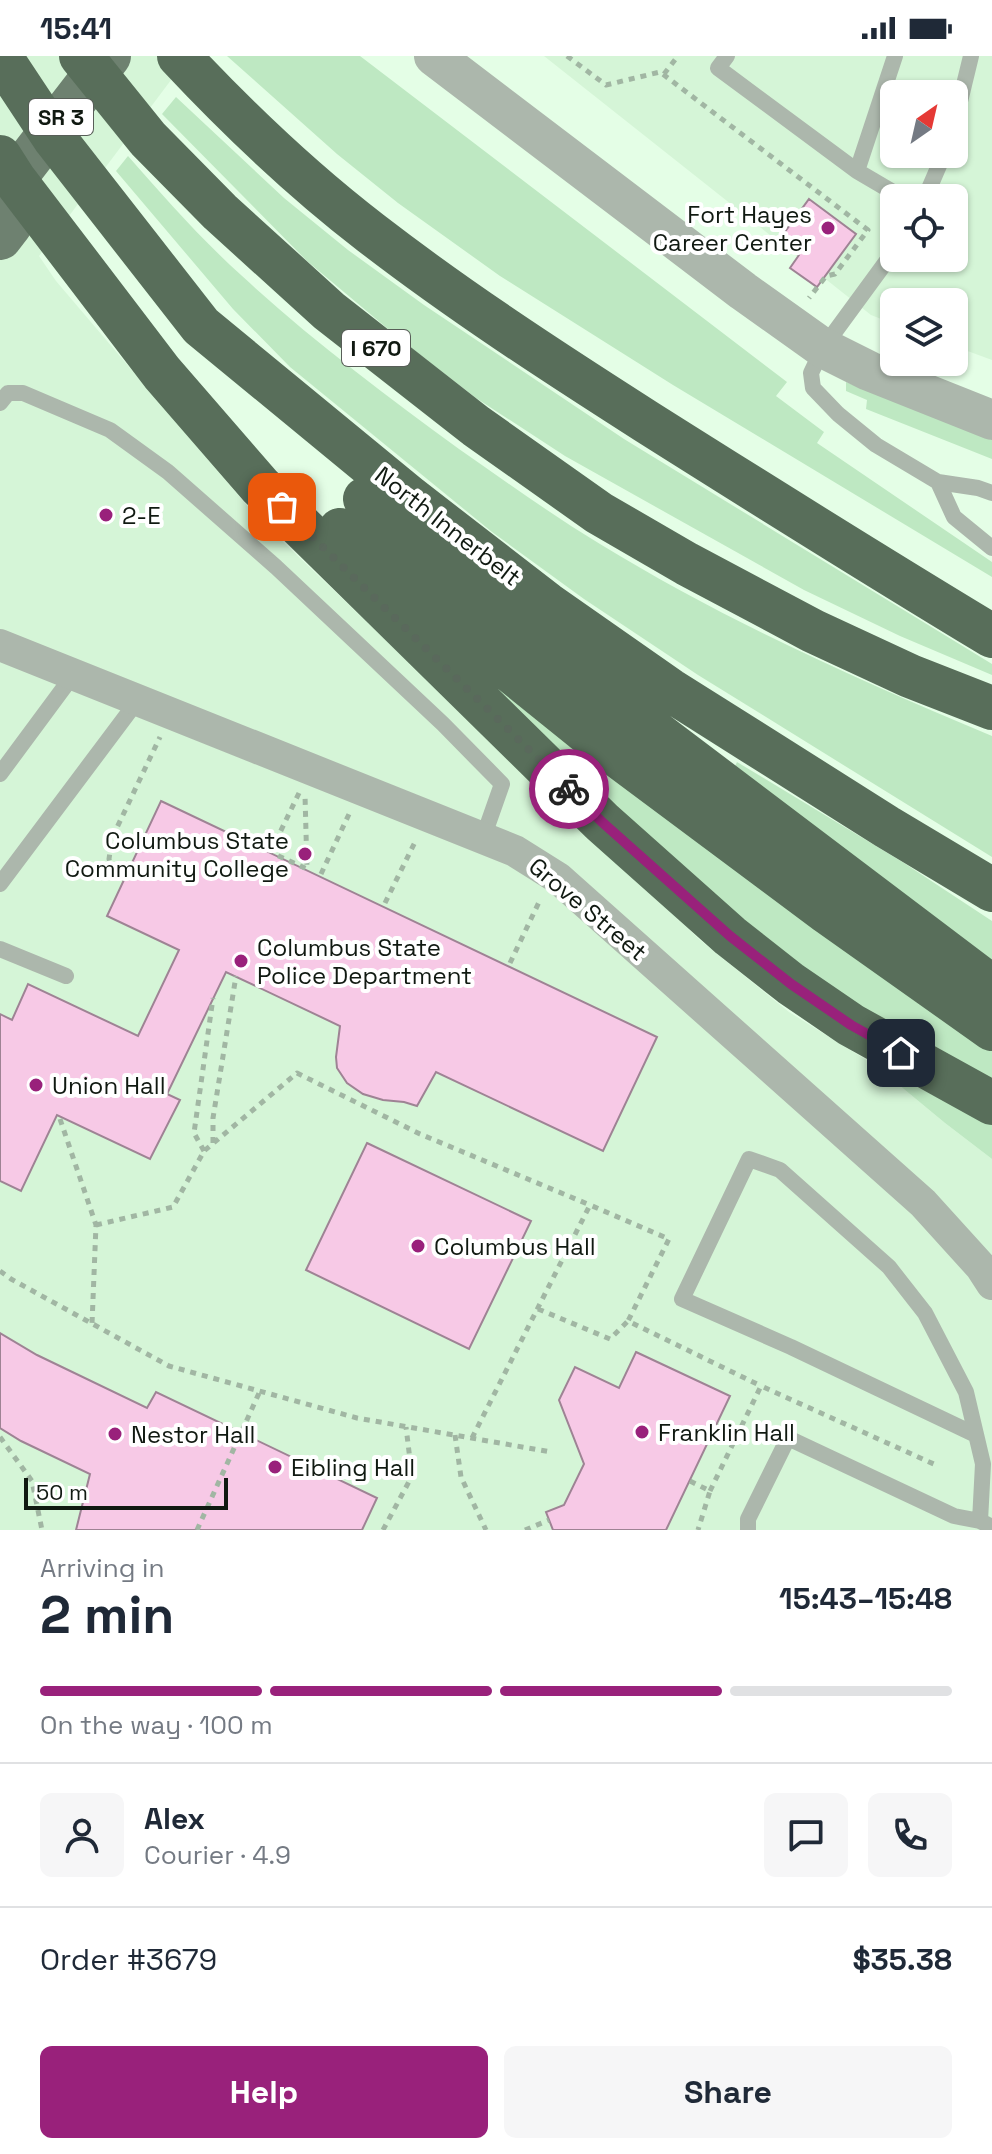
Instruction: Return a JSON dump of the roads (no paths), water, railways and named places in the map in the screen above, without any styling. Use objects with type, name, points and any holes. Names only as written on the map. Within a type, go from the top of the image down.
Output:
[{"type":"highway","name":"North Innerbelt","points":[[0,56],[55,139],[201,326],[410,498],[547,604],[670,690],[992,890]]},
{"type":"highway","name":"I 670","points":[[81,56],[148,139],[220,212],[329,311],[476,426],[599,513],[687,564],[813,631],[910,676],[992,708]]},
{"type":"highway","points":[[179,56],[220,99],[328,198],[426,273],[556,364],[992,636]]},
{"type":"highway","points":[[5,173],[162,373],[260,486],[602,822],[730,936],[791,984],[851,1025],[992,1103]]},
{"type":"highway","points":[[201,326],[343,480],[429,553],[635,717],[992,987]]},
{"type":"highway","points":[[162,373],[288,487],[587,732],[827,912],[992,1029]]},
{"type":"highway","points":[[832,539],[992,610]]},
{"type":"main road","name":"SR 3","points":[[5,173],[109,56]]},
{"type":"main road","points":[[0,238],[10,225],[5,173]]},
{"type":"street","points":[[434,56],[743,291],[823,348],[869,371],[986,413]]},
{"type":"street","name":"Grove Street","points":[[0,645],[515,851],[558,878],[923,1203],[981,1267],[992,1284]]},
{"type":"lane","points":[[727,56],[718,68],[857,171],[880,184]]},
{"type":"lane","points":[[857,171],[895,56]]},
{"type":"lane","points":[[965,80],[971,56]]},
{"type":"lane","points":[[880,270],[823,348],[811,373],[813,388],[838,414],[876,445],[938,482],[992,493]]},
{"type":"lane","points":[[0,403],[8,393],[23,393],[110,430],[168,472],[276,567],[443,724],[502,784],[483,838]]},
{"type":"lane","points":[[938,482],[954,517],[992,548]]},
{"type":"lane","points":[[0,774],[74,674]]},
{"type":"lane","points":[[0,884],[138,700]]},
{"type":"lane","points":[[0,949],[66,976]]},
{"type":"lane","points":[[748,1530],[748,1519],[788,1438],[954,1516],[986,1524],[983,1464],[966,1392],[925,1313],[889,1267],[780,1170],[749,1159],[682,1299],[976,1435]]},
{"type":"place","name":"Fort Hayes Career Center","points":[[828,228]]},
{"type":"place","name":"2-E","points":[[106,515]]},
{"type":"place","name":"Columbus State Community College","points":[[305,854]]},
{"type":"place","name":"Columbus State Police Department","points":[[241,961]]},
{"type":"place","name":"Union Hall","points":[[36,1085]]},
{"type":"place","name":"Columbus Hall","points":[[418,1246]]},
{"type":"place","name":"Franklin Hall","points":[[642,1432]]},
{"type":"place","name":"Nestor Hall","points":[[115,1434]]},
{"type":"place","name":"Eibling Hall","points":[[275,1467]]}]
